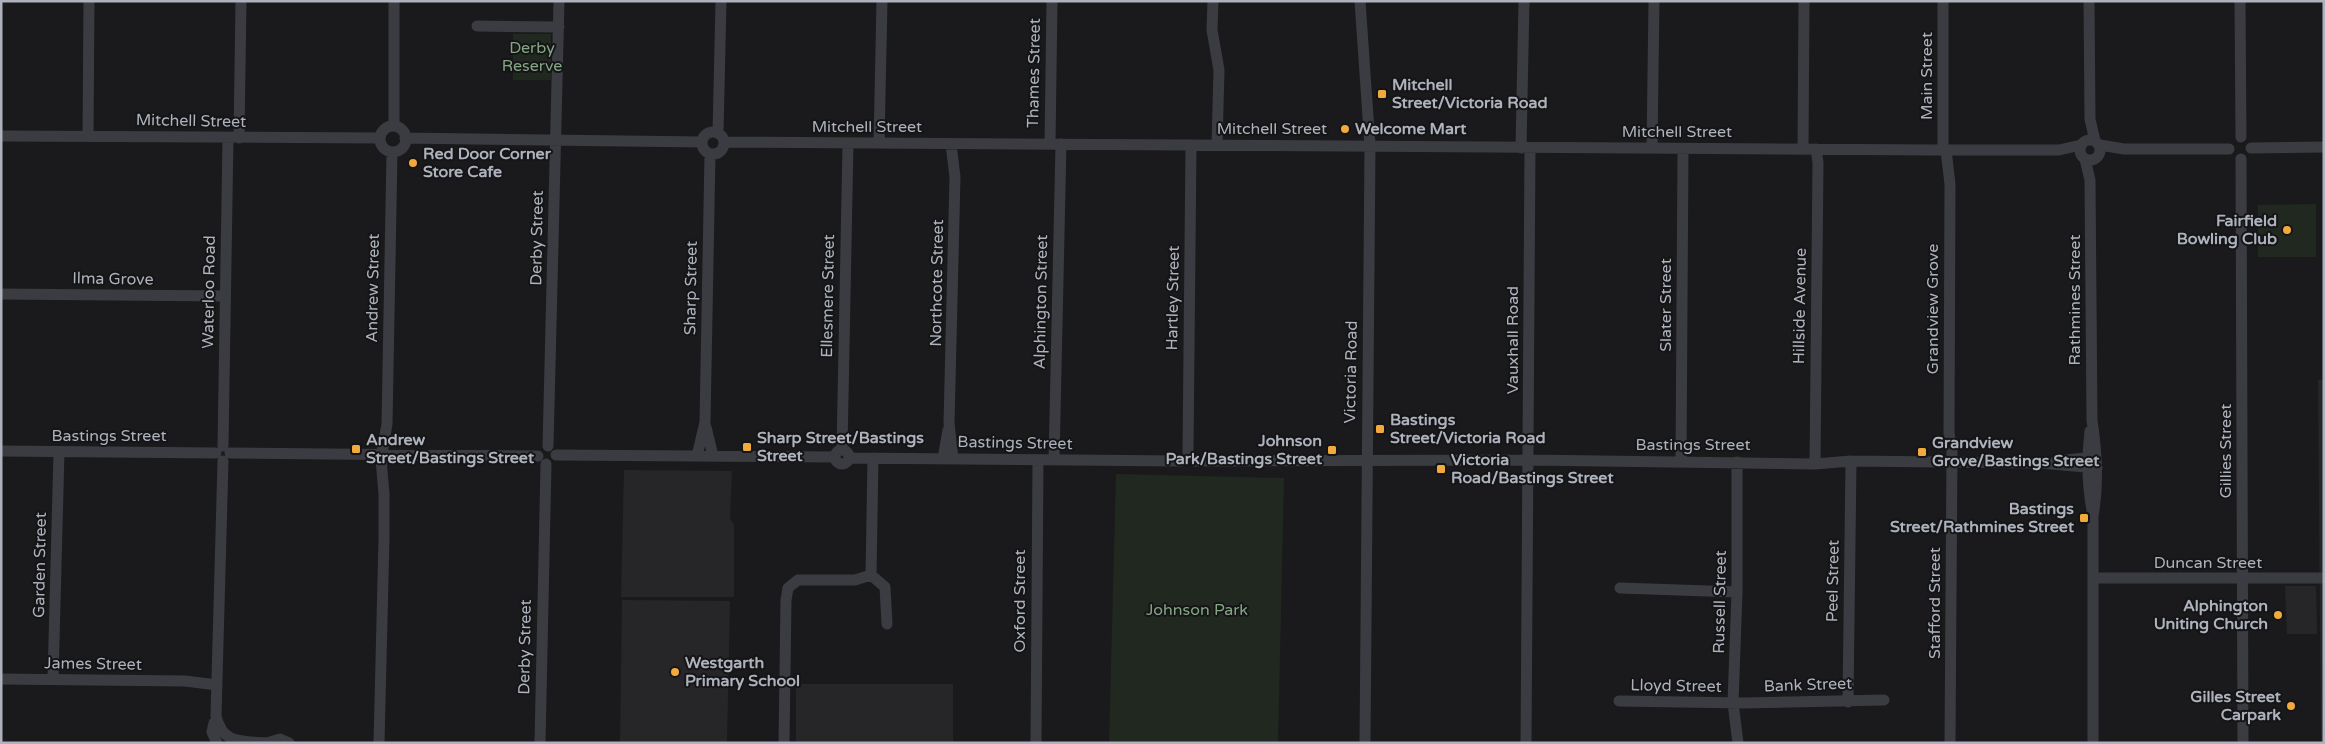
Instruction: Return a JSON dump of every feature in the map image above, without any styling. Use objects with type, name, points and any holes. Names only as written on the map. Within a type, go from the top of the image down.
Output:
[{"type":"street","points":[[88,136],[89,1]]},
{"type":"street","name":"Waterloo Road","points":[[217,743],[212,732],[216,716],[225,296],[241,1]]},
{"type":"street","points":[[394,1],[394,126]]},
{"type":"street","name":"Derby Street","points":[[552,450],[559,1]]},
{"type":"street","points":[[702,142],[704,149],[710,154],[721,151],[721,1]]},
{"type":"street","points":[[879,143],[882,1]]},
{"type":"street","name":"Thames Street","points":[[1052,1],[1055,144]]},
{"type":"street","points":[[1213,1],[1212,30],[1219,70],[1217,145]]},
{"type":"street","name":"Victoria Road","points":[[1360,1],[1370,146],[1365,743]]},
{"type":"street","name":"Vauxhall Road","points":[[1524,1],[1529,460],[1526,743]]},
{"type":"street","points":[[1652,148],[1654,1]]},
{"type":"street","points":[[1803,149],[1804,1]]},
{"type":"street","name":"Main Street","points":[[1942,1],[1948,150]]},
{"type":"street","points":[[2090,1],[2090,150]]},
{"type":"street","points":[[2240,1],[2240,137]]},
{"type":"street","points":[[476,26],[559,27]]},
{"type":"street","points":[[394,126],[402,130],[405,138],[403,146],[392,152],[384,148],[380,138],[384,130],[394,126]]},
{"type":"street","points":[[702,142],[709,133],[721,137]]},
{"type":"street","name":"Mitchell Street","points":[[1,136],[380,138]]},
{"type":"street","name":"Mitchell Street","points":[[721,137],[848,143],[951,144],[1948,150],[2229,149]]},
{"type":"street","points":[[2240,137],[2248,140],[2251,148],[2248,155],[2240,159],[2234,157],[2229,149],[2231,142],[2240,137]]},
{"type":"street","points":[[405,138],[702,142]]},
{"type":"street","name":"Ellesmere Street","points":[[842,455],[848,143]]},
{"type":"street","name":"Northcote Street","points":[[948,459],[955,177],[951,144]]},
{"type":"street","name":"Alphington Street","points":[[1054,460],[1055,144]]},
{"type":"street","name":"Hartley Street","points":[[1188,458],[1190,145]]},
{"type":"street","points":[[2251,148],[2324,147]]},
{"type":"street","name":"Slater Street","points":[[1681,462],[1683,148]]},
{"type":"street","name":"Hillside Avenue","points":[[1815,464],[1818,164],[1816,149]]},
{"type":"street","name":"Grandview Grove","points":[[1948,150],[1950,184],[1949,463]]},
{"type":"street","name":"Rathmines Street","points":[[2090,150],[2092,462],[2098,492],[2093,516],[2093,743]]},
{"type":"street","name":"Andrew Street","points":[[380,742],[392,152]]},
{"type":"street","name":"Sharp Street","points":[[697,456],[705,422],[710,154]]},
{"type":"street","name":"Gillies Street","points":[[2240,159],[2244,579],[2243,743]]},
{"type":"street","name":"Ilma Grove","points":[[1,294],[225,296]]},
{"type":"street","name":"Sharp Street","points":[[705,422],[712,456]]},
{"type":"street","points":[[541,449],[552,450],[553,462],[542,460],[541,449]]},
{"type":"street","name":"Bastings Street","points":[[552,450],[697,456],[842,455],[873,458],[1038,460],[1188,458],[1815,464],[1851,461],[1949,463],[2092,462]]},
{"type":"street","name":"Bastings Street","points":[[1,451],[386,454],[542,460]]},
{"type":"street","name":"Garden Street","points":[[53,680],[59,452]]},
{"type":"street","points":[[871,575],[873,458]]},
{"type":"street","name":"Derby Street","points":[[540,742],[542,460]]},
{"type":"street","name":"Oxford Street","points":[[1036,743],[1038,460]]},
{"type":"street","name":"Peel Street","points":[[1848,702],[1851,461]]},
{"type":"street","name":"Russell Street","points":[[1737,462],[1737,592],[1733,703],[1738,743]]},
{"type":"street","name":"Stafford Street","points":[[1949,463],[1950,743]]},
{"type":"street","points":[[871,575],[885,587],[887,624]]},
{"type":"street","points":[[784,743],[786,600],[788,588],[798,580],[855,580],[871,575]]},
{"type":"street","name":"Duncan Street","points":[[2093,578],[2324,578]]},
{"type":"street","points":[[1620,588],[1737,592]]},
{"type":"street","name":"James Street","points":[[1,679],[217,681]]},
{"type":"street","name":"Bank Street","points":[[1733,703],[1884,700]]},
{"type":"street","name":"Lloyd Street","points":[[1619,701],[1733,703]]},
{"type":"street","name":"Waterloo Road","points":[[216,716],[219,730],[223,736],[240,742],[267,743],[280,739],[289,742]]},
{"type":"shaded area","points":[[2318,380],[2324,380],[2324,743],[2321,743]]},
{"type":"shaded area","points":[[624,470],[732,471],[730,518],[734,525],[734,597],[621,597]]},
{"type":"shaded area","points":[[2285,586],[2316,586],[2317,634],[2287,634]]},
{"type":"shaded area","name":"Westgarth Primary School","points":[[622,600],[730,601],[727,743],[620,743]]},
{"type":"shaded area","name":"Westgarth Primary School","points":[[796,684],[953,684],[953,743],[796,743]]},
{"type":"green space","name":"Derby Reserve","points":[[513,34],[551,34],[551,80],[513,80]]},
{"type":"green space","name":"Fairfield Bowling Club","points":[[2316,204],[2316,257],[2258,257],[2258,205]]},
{"type":"green space","name":"Johnson Park","points":[[1116,474],[1284,478],[1278,743],[1109,743]]},
{"type":"place","name":"Mitchell Street/Victoria Road","points":[[1382,94]]},
{"type":"place","name":"Welcome Mart","points":[[1345,129]]},
{"type":"place","name":"Red Door Corner Store Cafe","points":[[413,163]]},
{"type":"place","name":"Fairfield Bowling Club","points":[[2287,230]]},
{"type":"place","name":"Bastings Street/Victoria Road","points":[[1380,429]]},
{"type":"place","name":"Sharp Street/Bastings Street","points":[[747,447]]},
{"type":"place","name":"Andrew Street/Bastings Street","points":[[356,449]]},
{"type":"place","name":"Johnson Park/Bastings Street","points":[[1332,450]]},
{"type":"place","name":"Grandview Grove/Bastings Street","points":[[1922,452]]},
{"type":"place","name":"Victoria Road/Bastings Street","points":[[1441,469]]},
{"type":"place","name":"Bastings Street/Rathmines Street","points":[[2084,518]]},
{"type":"place","name":"Alphington Uniting Church","points":[[2278,615]]},
{"type":"place","name":"Westgarth Primary School","points":[[675,672]]},
{"type":"place","name":"Gilles Street Carpark","points":[[2291,706]]}]
